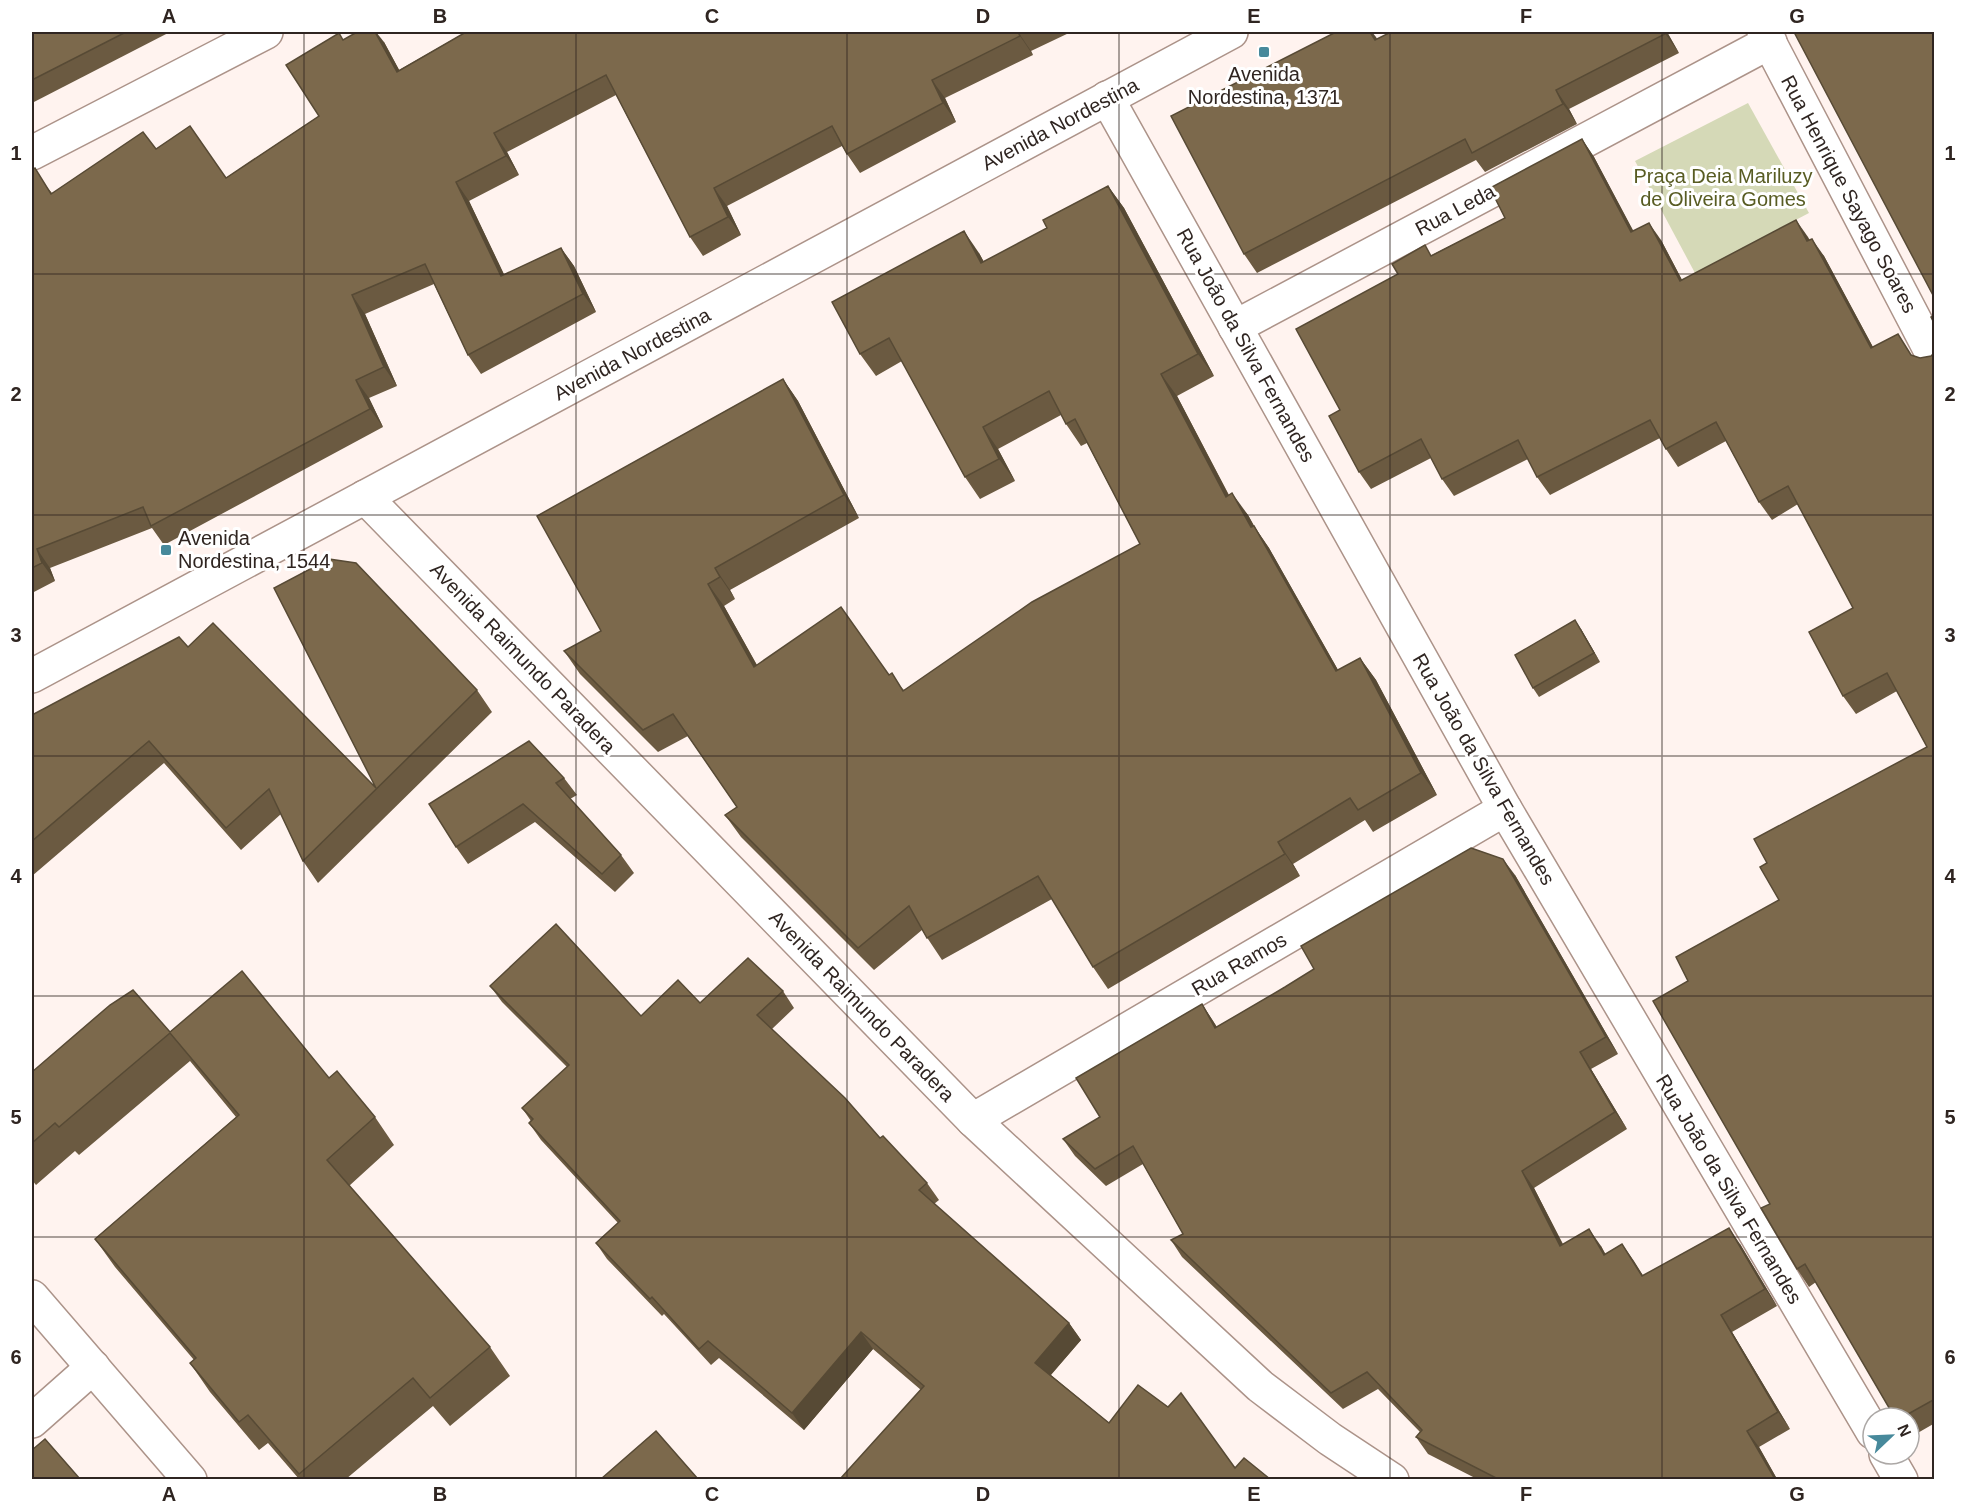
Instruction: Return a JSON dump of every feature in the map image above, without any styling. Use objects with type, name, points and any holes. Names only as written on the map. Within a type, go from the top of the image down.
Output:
[{"type":"street","points":[[32,153],[266,32]]},
{"type":"street","name":"Avenida Nordestina","points":[[32,676],[1232,32]]},
{"type":"street","name":"Rua Leda","points":[[1235,327],[1767,37]]},
{"type":"street","name":"Rua Henrique Sayago Soares","points":[[1767,37],[1935,357]]},
{"type":"street","name":"Rua João da Silva Fernandes","points":[[1107,98],[1505,809],[1861,1412]]},
{"type":"street","name":"Avenida Raimundo Paradera","points":[[366,497],[973,1120],[1260,1386],[1330,1439],[1392,1479]]},
{"type":"street","name":"Rua Ramos","points":[[973,1120],[1505,809]]},
{"type":"street","points":[[32,1297],[190,1479]]},
{"type":"street","points":[[32,1421],[93,1367]]},
{"type":"street","points":[[1893,1466],[1901,1479]]},
{"type":"green space","name":"Praça Deia Mariluzy de Oliveira Gomes","points":[[1748,103],[1809,213],[1695,273],[1635,161]]},
{"type":"building","points":[[32,32],[126,32],[32,80]]},
{"type":"building","points":[[357,32],[375,32],[397,72],[466,32],[1018,32],[1020,36],[932,80],[943,103],[847,154],[832,126],[714,188],[728,217],[690,237],[606,75],[494,133],[506,156],[456,182],[501,276],[561,248],[583,294],[468,355],[425,264],[352,295],[384,367],[356,380],[370,409],[151,526],[143,507],[37,549],[42,563],[32,568],[32,170],[35,168],[51,194],[143,132],[156,149],[190,126],[226,178],[319,116],[286,65],[339,33],[343,40]]},
{"type":"building","points":[[1336,32],[1370,32],[1375,40],[1391,32],[1664,32],[1665,34],[1556,90],[1563,104],[1472,153],[1465,139],[1244,254],[1171,116]]},
{"type":"building","points":[[1794,32],[1935,32],[1935,299]]},
{"type":"building","points":[[1582,139],[1631,232],[1649,223],[1680,281],[1796,220],[1807,241],[1812,239],[1871,348],[1898,334],[1911,355],[1920,358],[1931,356],[1935,352],[1935,1399],[1921,1407],[1888,1406],[1805,1264],[1797,1269],[1761,1208],[1770,1204],[1653,1001],[1688,981],[1676,957],[1779,900],[1760,867],[1767,863],[1754,839],[1927,747],[1887,673],[1843,696],[1809,632],[1853,608],[1788,486],[1759,502],[1716,422],[1666,449],[1650,420],[1537,477],[1518,440],[1442,479],[1421,439],[1359,472],[1329,416],[1340,410],[1296,329],[1398,274],[1392,264],[1425,245],[1431,256],[1505,218],[1490,188]]},
{"type":"building","points":[[1108,186],[1198,354],[1161,374],[1226,497],[1232,493],[1251,527],[1254,526],[1336,671],[1360,658],[1421,773],[1358,810],[1350,798],[1278,842],[1285,854],[1093,967],[1038,876],[927,938],[909,906],[858,948],[725,815],[737,807],[673,714],[643,730],[564,651],[601,631],[537,516],[783,379],[844,495],[715,568],[720,577],[708,584],[754,667],[841,607],[889,675],[892,673],[903,691],[1032,602],[1140,544],[1075,419],[1066,424],[1049,391],[983,427],[999,459],[965,477],[889,338],[860,354],[832,302],[964,231],[981,263],[1047,228],[1043,220]]},
{"type":"building","points":[[329,559],[356,563],[477,690],[303,861],[269,789],[226,828],[149,741],[32,841],[32,715],[179,637],[188,647],[213,623],[376,788],[274,588]]},
{"type":"building","points":[[1575,620],[1594,653],[1533,688],[1515,655]]},
{"type":"building","points":[[529,741],[564,778],[556,783],[621,855],[602,874],[523,804],[456,847],[429,804]]},
{"type":"building","points":[[1471,848],[1503,859],[1606,1037],[1580,1052],[1615,1112],[1522,1171],[1560,1246],[1589,1229],[1604,1255],[1622,1244],[1642,1276],[1729,1228],[1765,1289],[1721,1315],[1778,1412],[1747,1431],[1775,1479],[1498,1479],[1416,1437],[1422,1430],[1367,1372],[1331,1393],[1171,1240],[1183,1234],[1133,1146],[1095,1169],[1063,1139],[1100,1117],[1076,1078],[1202,1004],[1215,1028],[1314,969],[1301,946]]},
{"type":"building","points":[[556,924],[641,1016],[678,980],[700,1003],[748,958],[783,991],[757,1015],[845,1098],[880,1138],[883,1136],[927,1183],[919,1190],[1069,1323],[1035,1363],[1109,1423],[1138,1385],[1168,1407],[1181,1393],[1235,1468],[1244,1458],[1270,1479],[840,1479],[924,1386],[861,1332],[792,1413],[708,1341],[699,1349],[652,1297],[650,1299],[596,1243],[620,1221],[529,1123],[533,1119],[522,1108],[569,1065],[490,986]]},
{"type":"building","points":[[242,971],[329,1078],[337,1071],[375,1117],[327,1160],[490,1347],[430,1398],[413,1378],[299,1474],[248,1415],[239,1422],[190,1363],[196,1358],[95,1239],[239,1115],[170,1033],[59,1127],[55,1123],[32,1143],[32,1072],[110,1005],[133,990],[170,1032]]},
{"type":"building","points":[[656,1431],[698,1479],[601,1479]]},
{"type":"building","points":[[45,1439],[80,1479],[32,1479],[32,1450]]},
{"type":"place","name":"Avenida Nordestina, 1371","points":[[1264,52]]},
{"type":"place","name":"Avenida Nordestina, 1544","points":[[166,550]]}]
